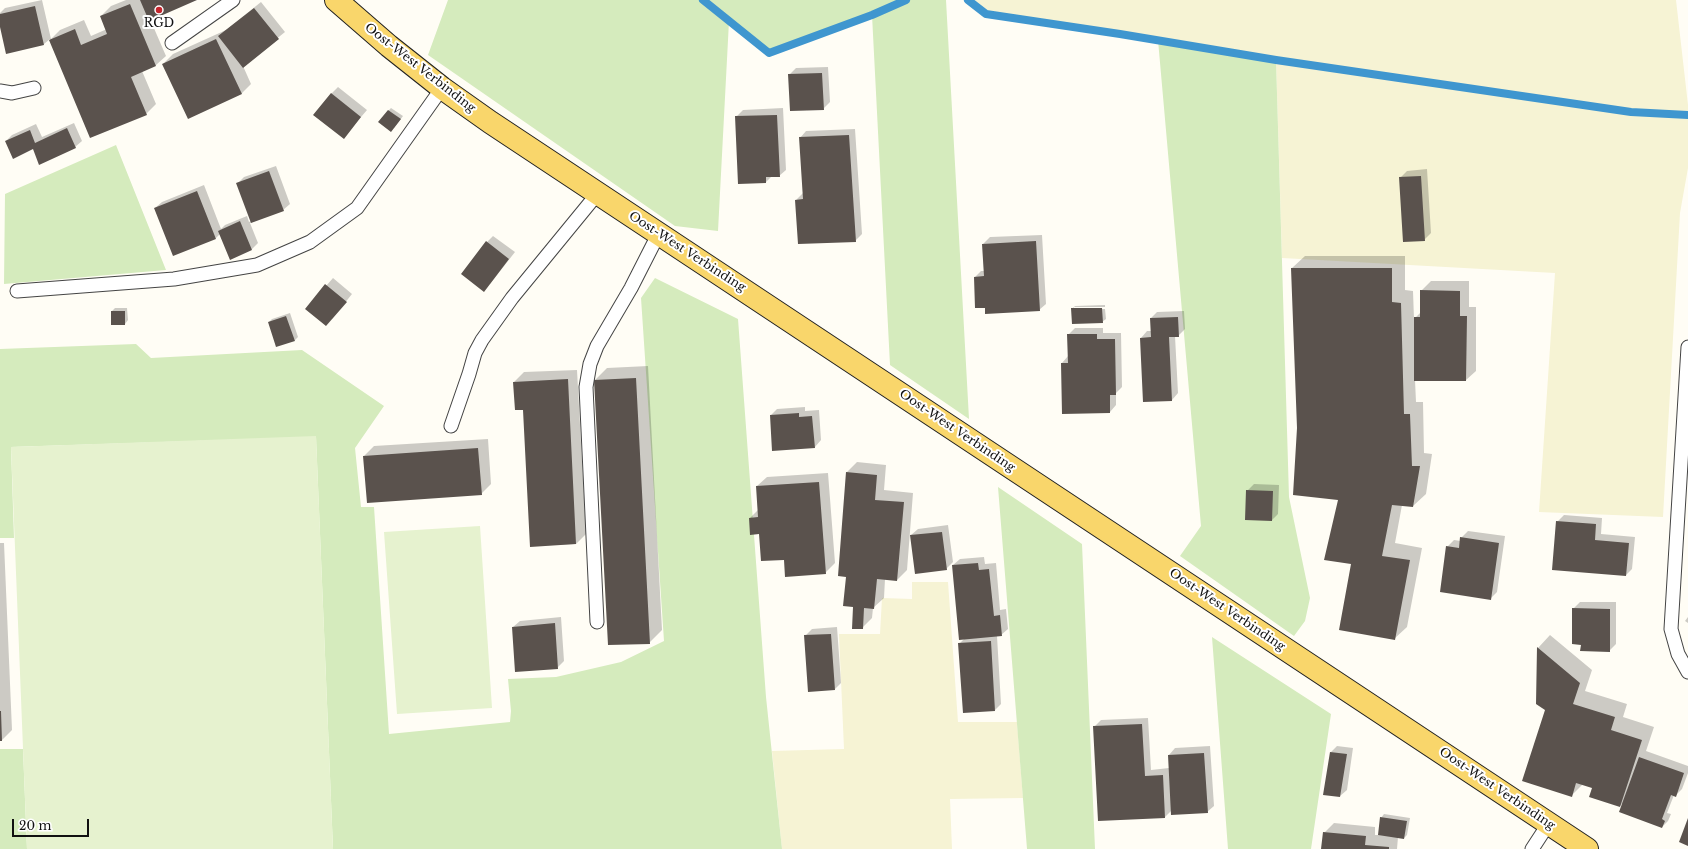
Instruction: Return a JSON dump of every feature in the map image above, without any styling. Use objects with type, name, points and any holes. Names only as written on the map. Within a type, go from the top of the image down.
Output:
[{"type":"main road","name":"Oost-West Verbinding","points":[[336,0],[389,46],[442,88],[490,122],[1587,849]]},
{"type":"lane","points":[[172,43],[233,0]]},
{"type":"lane","points":[[0,91],[12,92],[34,88]]},
{"type":"lane","points":[[17,291],[174,279],[257,265],[310,242],[357,208],[442,88]]},
{"type":"lane","points":[[451,426],[475,353],[482,340],[512,298],[598,193]]},
{"type":"lane","points":[[597,622],[586,388],[590,364],[597,346],[631,288],[659,233]]},
{"type":"lane","points":[[1688,347],[1671,629],[1678,654],[1688,672]]},
{"type":"lane","points":[[1532,849],[1549,823]]},
{"type":"shaded area","points":[[968,0],[1676,0],[1688,105],[1688,168],[1680,213],[1663,517],[1539,512],[1555,273],[1282,258],[1276,60],[1120,34],[986,14]]},
{"type":"shaded area","points":[[912,582],[948,582],[958,722],[1017,722],[1023,798],[950,799],[952,849],[782,849],[772,751],[844,749],[839,634],[880,634],[882,598],[912,599]]},
{"type":"green space","points":[[448,0],[946,0],[969,419],[890,365],[872,15],[769,53],[729,21],[718,231],[675,226],[428,55]]},
{"type":"green space","points":[[1158,40],[1276,60],[1289,497],[1310,598],[1305,621],[1294,636],[1180,556],[1201,526]]},
{"type":"green space","points":[[116,145],[166,270],[4,284],[5,194]]},
{"type":"green space","points":[[655,278],[738,319],[766,697],[782,849],[333,849],[316,437],[11,447],[14,538],[0,538],[0,349],[136,344],[151,358],[302,350],[384,406],[355,448],[361,507],[374,507],[389,734],[510,722],[511,711],[508,679],[556,677],[621,662],[664,641],[641,298]]},
{"type":"green space","points":[[316,436],[333,849],[27,849],[11,447]]},
{"type":"green space","points":[[998,487],[1082,544],[1095,849],[1027,849]]},
{"type":"green space","points":[[480,526],[492,708],[397,714],[384,532]]},
{"type":"green space","points":[[1212,637],[1331,714],[1311,849],[1228,849]]},
{"type":"green space","points":[[0,749],[23,749],[27,849],[0,849]]},
{"type":"building","name":"RGD","points":[[140,0],[197,0],[149,21]]},
{"type":"building","points":[[130,4],[156,66],[131,77],[147,115],[90,138],[49,40],[75,29],[81,45],[107,34],[100,16]]},
{"type":"building","points":[[35,6],[44,45],[6,54],[0,27],[0,14]]},
{"type":"building","points":[[254,8],[279,39],[243,68],[218,36]]},
{"type":"building","points":[[216,39],[242,94],[188,119],[162,64]]},
{"type":"building","points":[[822,73],[824,110],[790,111],[788,74]]},
{"type":"building","points":[[331,93],[361,117],[344,139],[313,115]]},
{"type":"building","points":[[388,110],[401,119],[391,132],[378,122]]},
{"type":"building","points":[[777,115],[780,177],[766,177],[766,183],[738,184],[735,116]]},
{"type":"building","points":[[67,128],[76,148],[39,165],[33,149],[13,159],[5,141],[30,130],[35,143]]},
{"type":"building","points":[[849,135],[856,242],[798,244],[795,200],[803,199],[799,137]]},
{"type":"building","points":[[269,171],[284,211],[251,223],[236,183]]},
{"type":"building","points":[[1421,176],[1425,241],[1403,242],[1399,177]]},
{"type":"building","points":[[197,191],[216,239],[173,256],[154,208]]},
{"type":"building","points":[[240,221],[252,250],[230,260],[218,231]]},
{"type":"building","points":[[486,241],[509,259],[484,292],[461,274]]},
{"type":"building","points":[[1036,241],[1040,311],[985,314],[985,308],[975,308],[974,277],[984,276],[982,244]]},
{"type":"building","points":[[1291,268],[1392,268],[1392,302],[1401,303],[1404,414],[1410,414],[1412,466],[1420,466],[1413,507],[1392,505],[1382,556],[1410,560],[1395,640],[1339,630],[1351,564],[1324,560],[1338,500],[1293,495],[1297,428]]},
{"type":"building","points":[[325,284],[347,302],[326,326],[305,309]]},
{"type":"building","points":[[1420,290],[1460,291],[1460,316],[1467,316],[1466,381],[1414,381],[1414,317],[1420,317]]},
{"type":"building","points":[[1071,308],[1102,308],[1103,323],[1072,324]]},
{"type":"building","points":[[111,311],[125,311],[125,325],[111,325]]},
{"type":"building","points":[[286,316],[295,341],[276,347],[268,322]]},
{"type":"building","points":[[1178,317],[1179,337],[1169,337],[1172,401],[1143,402],[1140,338],[1151,337],[1150,318]]},
{"type":"building","points":[[1067,334],[1097,334],[1097,339],[1115,339],[1116,395],[1110,395],[1110,413],[1062,414],[1061,363],[1068,363]]},
{"type":"building","points":[[636,378],[650,644],[608,645],[594,380]]},
{"type":"building","points":[[568,379],[576,544],[530,547],[523,410],[515,410],[513,382]]},
{"type":"building","points":[[799,413],[799,417],[812,416],[815,448],[772,451],[770,415]]},
{"type":"building","points":[[478,448],[482,495],[367,503],[363,456]]},
{"type":"building","points":[[846,472],[877,475],[875,500],[904,502],[897,581],[877,579],[874,609],[864,608],[863,629],[852,629],[853,607],[843,606],[846,577],[838,576]]},
{"type":"building","points":[[819,482],[826,574],[785,577],[784,560],[761,561],[759,534],[750,535],[749,518],[758,517],[756,486]]},
{"type":"building","points":[[1246,490],[1273,491],[1272,521],[1245,520]]},
{"type":"building","points":[[1556,521],[1596,524],[1595,540],[1629,543],[1626,576],[1552,570]]},
{"type":"building","points":[[942,532],[947,570],[915,574],[910,535]]},
{"type":"building","points":[[1460,537],[1499,543],[1491,600],[1440,592],[1446,546],[1459,548]]},
{"type":"building","points":[[978,563],[979,570],[989,569],[994,616],[1000,615],[1002,636],[959,640],[952,565]]},
{"type":"building","points":[[1572,608],[1610,609],[1610,652],[1580,651],[1581,645],[1572,644]]},
{"type":"building","points":[[555,623],[558,669],[515,672],[512,627]]},
{"type":"building","points":[[831,634],[835,690],[808,692],[804,635]]},
{"type":"building","points":[[991,641],[995,711],[963,713],[958,643]]},
{"type":"building","points":[[1537,647],[1580,683],[1573,704],[1615,717],[1611,730],[1642,740],[1620,807],[1589,797],[1592,788],[1576,783],[1572,797],[1522,781],[1545,710],[1536,704]]},
{"type":"building","points":[[1,711],[2,741],[0,741]]},
{"type":"building","points":[[1142,724],[1145,776],[1163,775],[1165,818],[1098,821],[1093,726]]},
{"type":"building","points":[[1330,752],[1347,754],[1340,797],[1323,795]]},
{"type":"building","points":[[1204,753],[1208,813],[1171,815],[1168,755]]},
{"type":"building","points":[[1639,757],[1684,773],[1676,797],[1671,795],[1662,819],[1665,821],[1662,828],[1619,812]]},
{"type":"building","points":[[1380,817],[1407,821],[1404,839],[1378,835]]},
{"type":"building","points":[[1688,818],[1688,846],[1679,842]]},
{"type":"building","points":[[1323,832],[1366,836],[1365,845],[1389,847],[1389,849],[1321,849]]},
{"type":"waterway","points":[[703,0],[769,53],[872,15],[906,0]]},
{"type":"waterway","points":[[968,0],[986,14],[1120,34],[1276,60],[1631,112],[1688,115]]},
{"type":"place","name":"RGD","points":[[159,10]]}]
